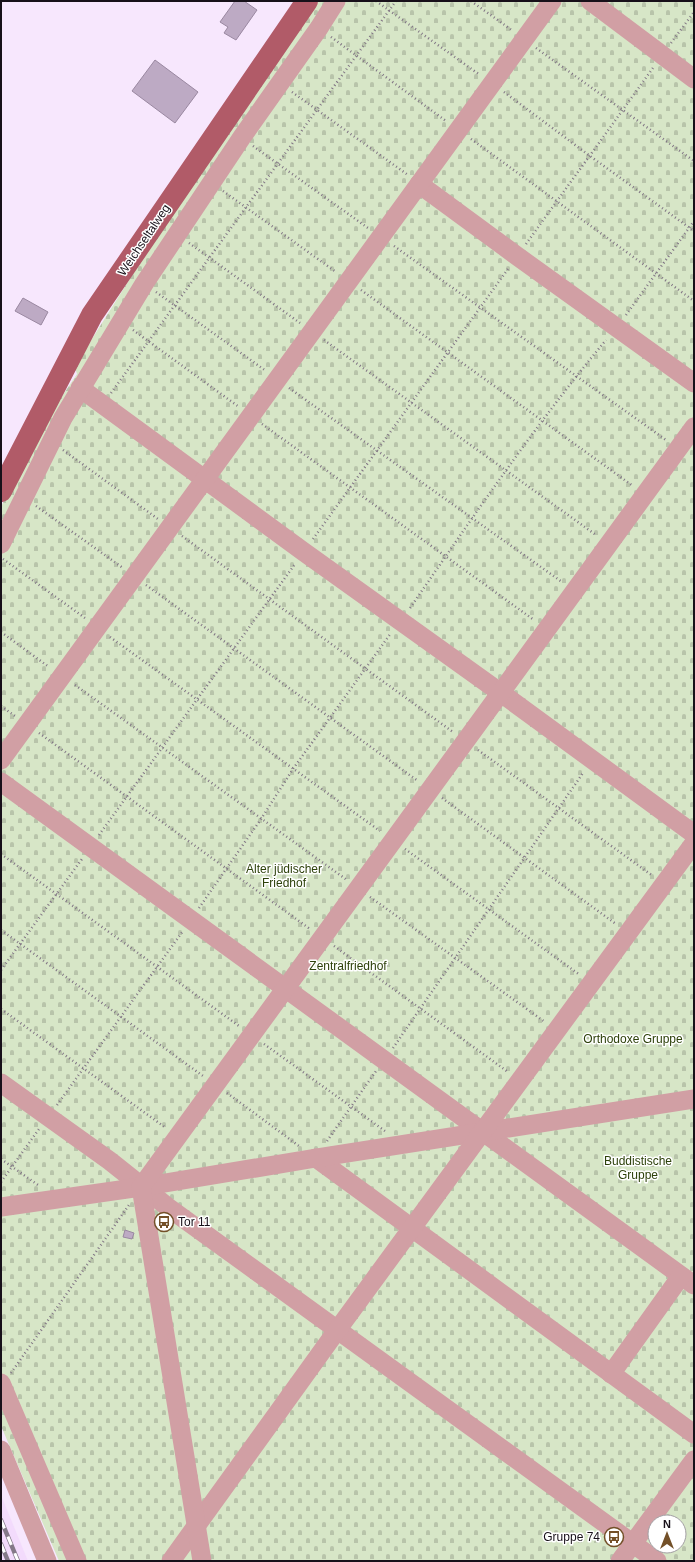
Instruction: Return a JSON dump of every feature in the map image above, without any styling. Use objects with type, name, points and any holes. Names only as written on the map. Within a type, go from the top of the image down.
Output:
[{"type":"main road","name":"Weichseltalweg","points":[[1,491],[92,315],[307,1]]},
{"type":"street","points":[[1,544],[51,442],[80,388],[144,284],[242,137],[319,28],[336,1]]},
{"type":"street","points":[[1,760],[552,1]]},
{"type":"street","points":[[590,1],[694,79]]},
{"type":"street","points":[[419,184],[694,383]]},
{"type":"street","points":[[80,388],[694,834]]},
{"type":"street","points":[[202,1561],[142,1186],[694,427]]},
{"type":"street","points":[[1,782],[688,1280],[611,1374]]},
{"type":"street","points":[[171,1561],[338,1329],[694,843]]},
{"type":"street","points":[[1,1083],[110,1162],[169,1208],[657,1561]]},
{"type":"street","points":[[1,1207],[41,1202],[483,1131],[694,1099]]},
{"type":"street","points":[[316,1158],[694,1434]]},
{"type":"street","points":[[147,1221],[169,1208]]},
{"type":"street","points":[[1,1384],[76,1561]]},
{"type":"street","points":[[1,1450],[47,1561]]},
{"type":"street","points":[[620,1561],[694,1460]]},
{"type":"path","points":[[376,1],[492,83],[694,231]]},
{"type":"path","points":[[103,405],[396,1]]},
{"type":"path","points":[[471,1],[694,160]]},
{"type":"path","points":[[1,970],[694,12]]},
{"type":"path","points":[[319,28],[694,301]]},
{"type":"path","points":[[280,84],[419,184]]},
{"type":"path","points":[[242,137],[678,449]]},
{"type":"path","points":[[212,182],[645,495]]},
{"type":"path","points":[[1,1182],[192,920],[226,868],[261,819],[293,768],[401,621],[472,518],[576,376],[617,328],[694,221]]},
{"type":"path","points":[[177,234],[609,544]]},
{"type":"path","points":[[144,284],[575,591]]},
{"type":"path","points":[[121,322],[547,630]]},
{"type":"path","points":[[51,442],[664,884]]},
{"type":"path","points":[[24,498],[629,932]]},
{"type":"path","points":[[1,558],[592,983]]},
{"type":"path","points":[[1,632],[557,1031]]},
{"type":"path","points":[[1,706],[520,1081]]},
{"type":"path","points":[[1,930],[316,1158],[350,1106],[421,1009],[560,809],[592,759]]},
{"type":"path","points":[[1,854],[403,1144]]},
{"type":"path","points":[[1,1009],[179,1137]]},
{"type":"path","points":[[1,1159],[38,1185],[41,1202]]},
{"type":"path","points":[[1,1384],[142,1186]]},
{"type":"shaded area","points":[[1,1495],[28,1561],[1,1561]]},
{"type":"green space","name":"Alter jüdischer Friedhof","points":[[319,1],[694,1],[694,1561],[59,1561],[1,1426],[1,507],[36,435],[77,374],[73,369],[148,250],[229,128]]},
{"type":"building","points":[[235,1],[244,1],[257,10],[236,40],[224,33],[228,27],[220,22]]},
{"type":"building","points":[[155,60],[198,92],[175,123],[132,91]]},
{"type":"building","points":[[23,298],[48,312],[41,325],[15,311]]},
{"type":"building","points":[[125,1230],[134,1233],[132,1239],[123,1237]]},
{"type":"railway","points":[[1,1520],[18,1561]]},
{"type":"railway","points":[[1,1544],[8,1561]]},
{"type":"place","name":"Tor 11","points":[[164,1222]]},
{"type":"place","name":"Gruppe 74","points":[[614,1537]]},
{"type":"park label","name":"Zentralfriedhof","points":[[348,966]]},
{"type":"park label","name":"Orthodoxe Gruppe","points":[[633,1039]]},
{"type":"park label","name":"Buddistische Gruppe","points":[[638,1168]]}]
